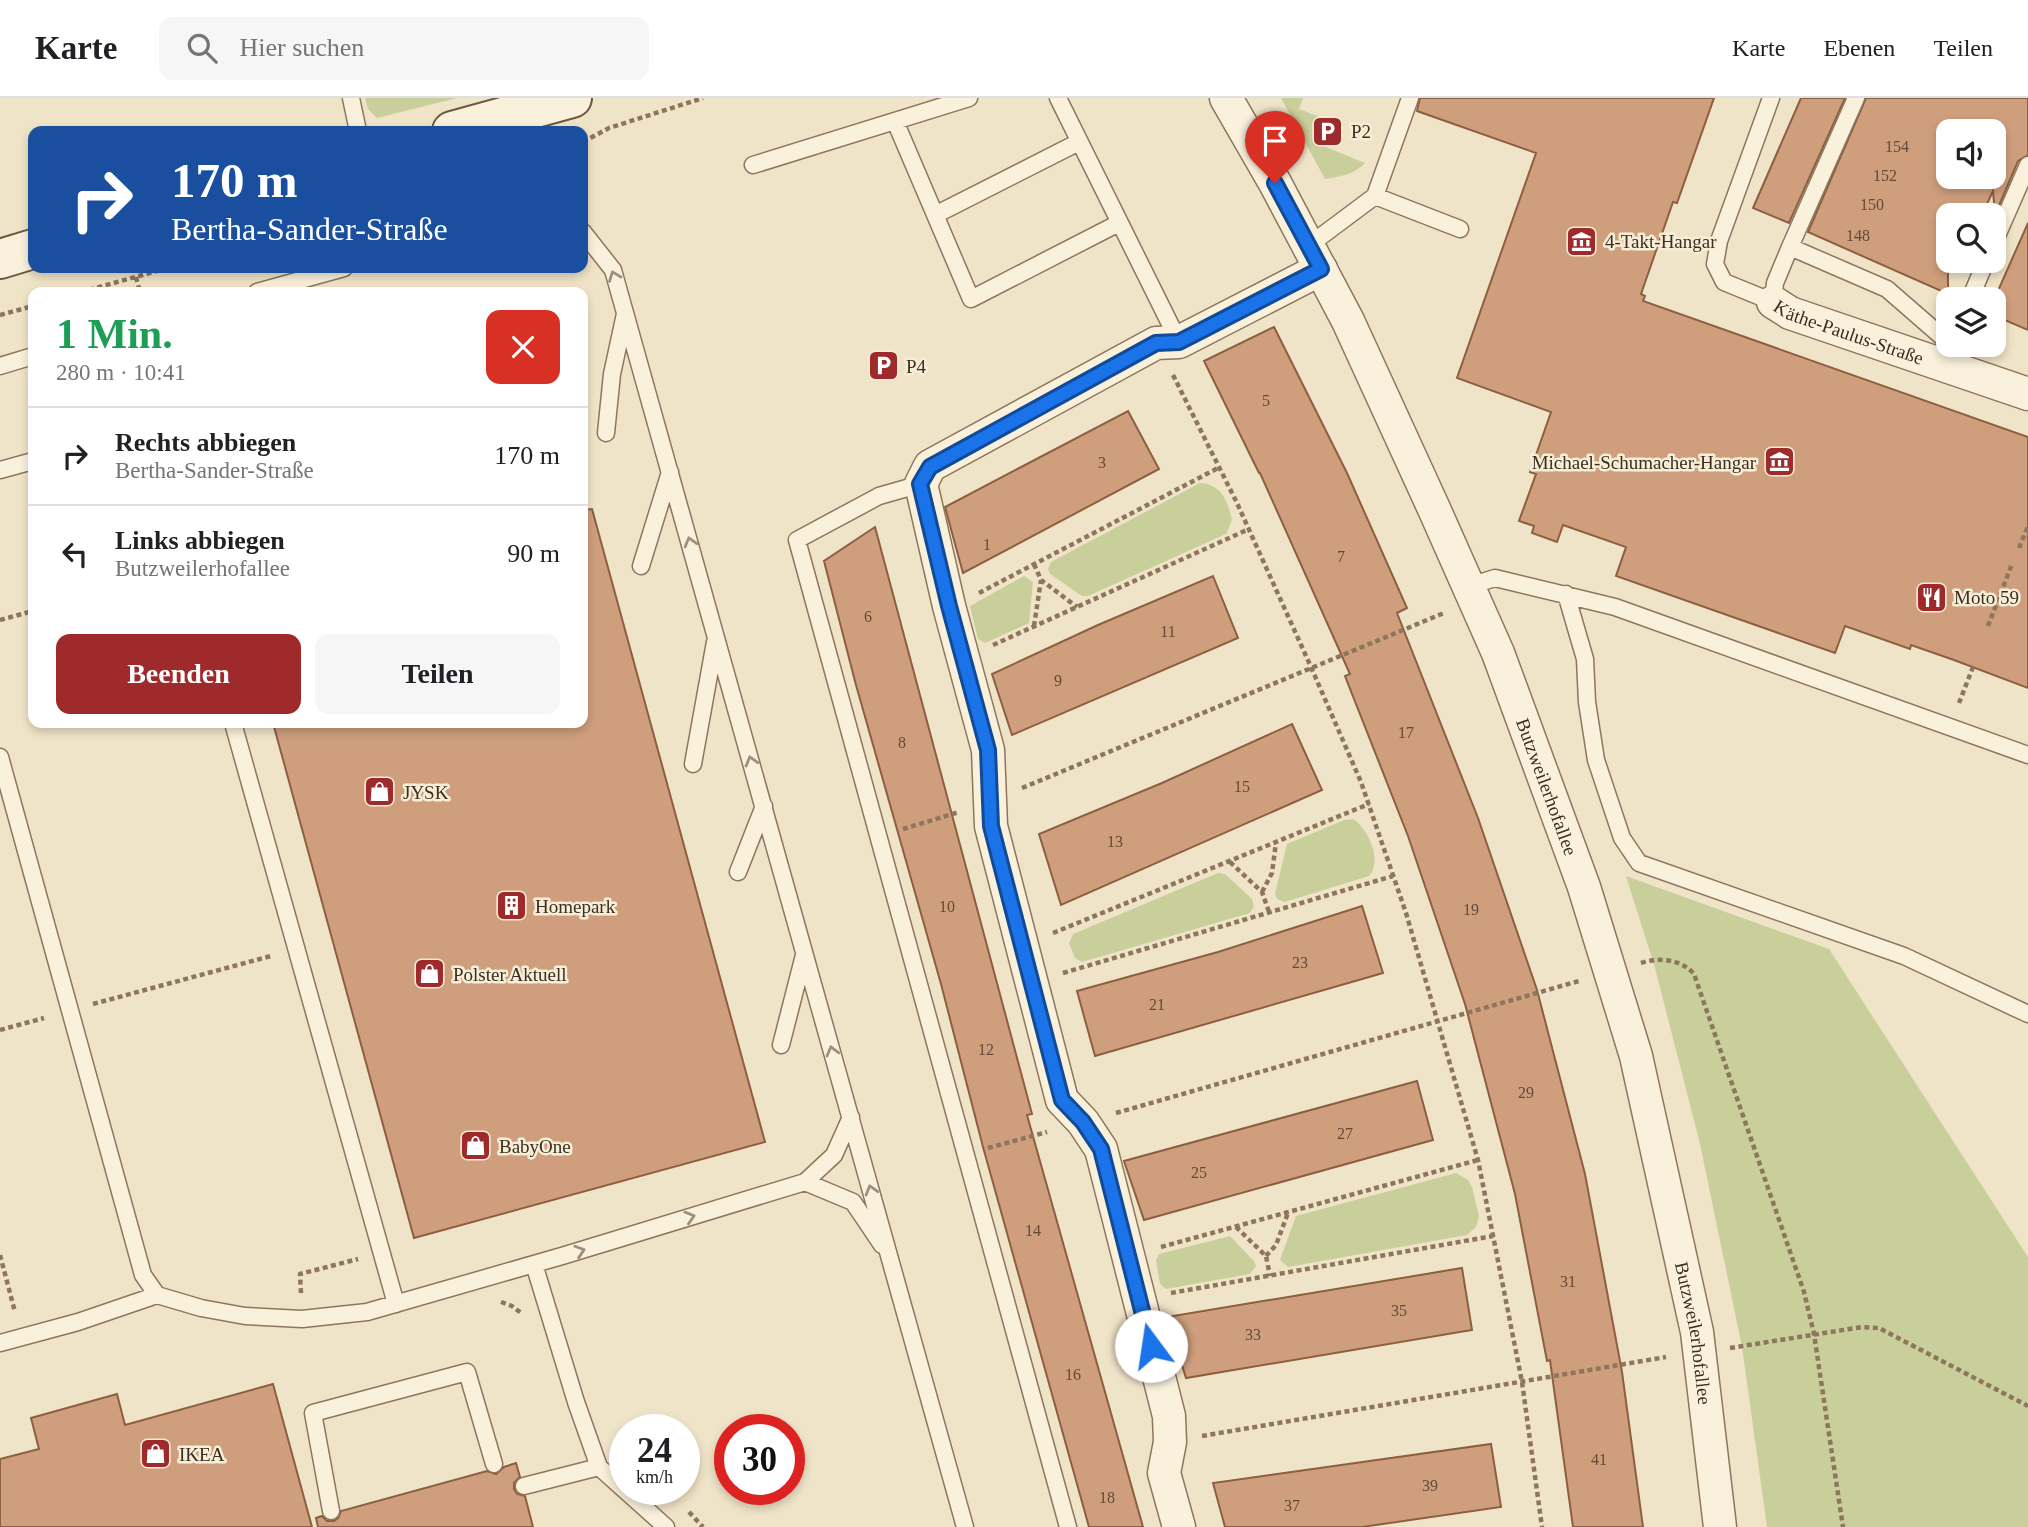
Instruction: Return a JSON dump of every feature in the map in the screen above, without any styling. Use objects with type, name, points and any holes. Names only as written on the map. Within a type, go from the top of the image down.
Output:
[{"type":"street","points":[[470,126],[572,98]]},
{"type":"street","name":"Butzweilerhofallee","points":[[1227,98],[1348,321],[1498,653],[1584,887],[1636,1056],[1697,1332],[1720,1527]]},
{"type":"street","points":[[0,259],[28,251]]},
{"type":"street","points":[[1179,1527],[1164,1473],[1170,1441],[1169,1416],[1101,1149],[1083,1122],[1062,1100],[991,826],[988,750],[949,606],[920,484],[930,467],[1168,343],[1315,258]]},
{"type":"street","name":"Käthe-Paulus-Straße","points":[[1773,302],[1790,313],[1936,348]]},
{"type":"street","name":"Käthe-Paulus-Straße","points":[[1959,357],[2028,394]]},
{"type":"lane","points":[[351,98],[357,126]]},
{"type":"lane","points":[[753,165],[969,98]]},
{"type":"lane","points":[[1058,98],[1119,223],[1168,343]]},
{"type":"lane","points":[[1315,258],[1375,197],[1410,98]]},
{"type":"lane","points":[[1771,98],[1719,241],[1715,264],[1724,282],[1773,302]]},
{"type":"lane","name":"Käthe-Paulus-Straße","points":[[1773,302],[1774,283],[1856,98]]},
{"type":"lane","points":[[895,121],[971,299],[1119,223]]},
{"type":"lane","points":[[935,215],[1079,142]]},
{"type":"lane","points":[[2006,215],[2028,165]]},
{"type":"lane","points":[[1375,197],[1460,229]]},
{"type":"lane","points":[[588,238],[613,270],[965,1527]]},
{"type":"lane","name":"Käthe-Paulus-Straße","points":[[1790,247],[1887,289],[1936,340]]},
{"type":"lane","points":[[275,287],[326,273]]},
{"type":"lane","points":[[606,433],[612,374],[625,312]]},
{"type":"lane","points":[[0,366],[28,358]]},
{"type":"lane","points":[[0,470],[28,462]]},
{"type":"lane","points":[[641,566],[670,472]]},
{"type":"lane","points":[[920,484],[880,496],[797,540],[1068,1527]]},
{"type":"lane","points":[[1471,593],[1495,578],[1615,607],[2028,755]]},
{"type":"lane","points":[[1566,594],[1584,659],[1596,761],[1622,838],[1639,863],[1904,956],[2028,1014]]},
{"type":"lane","points":[[693,764],[716,636]]},
{"type":"lane","points":[[234,728],[396,1304]]},
{"type":"lane","points":[[1,765],[143,1275],[157,1295]]},
{"type":"lane","points":[[738,872],[764,806]]},
{"type":"lane","points":[[781,1045],[805,953]]},
{"type":"lane","points":[[0,1343],[78,1322],[157,1295],[234,1314],[302,1319],[367,1312],[806,1182],[834,1155],[851,1117]]},
{"type":"lane","points":[[806,1182],[853,1202],[889,1255]]},
{"type":"lane","points":[[534,1264],[599,1467],[666,1527]]},
{"type":"lane","points":[[331,1511],[313,1413],[467,1372],[494,1464]]},
{"type":"lane","points":[[524,1486],[599,1467]]},
{"type":"path","points":[[588,139],[609,128],[703,98]]},
{"type":"path","points":[[99,287],[150,273]]},
{"type":"path","points":[[136,277],[139,287]]},
{"type":"path","points":[[0,315],[28,307]]},
{"type":"path","points":[[1168,343],[1220,467],[1311,667],[1368,804],[1394,876],[1478,1160],[1522,1382],[1542,1527]]},
{"type":"path","points":[[949,606],[1220,467]]},
{"type":"path","points":[[2019,548],[2028,526]]},
{"type":"path","points":[[962,656],[1249,529]]},
{"type":"path","points":[[1034,564],[1041,580],[1077,607]]},
{"type":"path","points":[[1988,626],[2012,564]]},
{"type":"path","points":[[1034,626],[1041,580]]},
{"type":"path","points":[[878,837],[990,803],[1311,667],[1471,593]]},
{"type":"path","points":[[0,620],[28,612]]},
{"type":"path","points":[[1950,726],[1973,667]]},
{"type":"path","points":[[1021,942],[1066,929],[1368,804]]},
{"type":"path","points":[[1262,892],[1272,873],[1276,842]]},
{"type":"path","points":[[1229,861],[1262,892],[1269,912]]},
{"type":"path","points":[[1032,982],[1394,876]]},
{"type":"path","points":[[0,1030],[297,949]]},
{"type":"path","points":[[966,1154],[1653,959],[1687,966],[1694,974],[1804,1292],[1814,1335],[1843,1527]]},
{"type":"path","points":[[1128,1256],[1478,1160]]},
{"type":"path","points":[[1266,1256],[1276,1245],[1288,1213]]},
{"type":"path","points":[[1235,1227],[1266,1256],[1270,1276]]},
{"type":"path","points":[[1139,1299],[1493,1236]]},
{"type":"path","points":[[1742,1347],[1862,1326],[1879,1328],[2028,1406]]},
{"type":"path","points":[[1170,1441],[1699,1353]]},
{"type":"green space","points":[[365,98],[457,98],[377,118],[368,109]]},
{"type":"green space","points":[[1281,98],[1303,98],[1299,109],[1325,119],[1316,143],[1365,163],[1352,173],[1325,179]]},
{"type":"green space","points":[[1200,483],[1218,490],[1226,500],[1232,520],[1226,534],[1088,596],[1082,596],[1050,574],[1048,569],[1051,562]]},
{"type":"green space","points":[[1024,576],[1033,582],[1029,623],[985,643],[978,639],[970,606]]},
{"type":"green space","points":[[1353,819],[1359,823],[1372,845],[1375,862],[1369,876],[1285,902],[1277,899],[1275,894],[1287,844],[1344,820]]},
{"type":"green space","points":[[1218,873],[1225,874],[1252,899],[1254,906],[1250,913],[1082,962],[1075,958],[1069,943],[1073,934]]},
{"type":"green space","points":[[1626,876],[1829,949],[2028,1257],[2028,1527],[1767,1527],[1742,1347],[1700,1144],[1655,968]]},
{"type":"green space","points":[[1456,1173],[1468,1180],[1472,1187],[1479,1216],[1476,1227],[1467,1235],[1288,1267],[1280,1260],[1296,1216]]},
{"type":"green space","points":[[1230,1236],[1254,1261],[1256,1266],[1250,1274],[1166,1289],[1160,1284],[1156,1260],[1159,1254]]},
{"type":"building","name":"Michael-Schumacher-Hangar","points":[[1420,98],[1714,98],[1677,203],[1673,202],[1641,294],[1645,296],[1643,301],[2028,437],[2028,688],[1911,645],[1910,649],[1845,626],[1835,653],[1616,576],[1626,547],[1563,525],[1557,542],[1532,533],[1534,526],[1519,521],[1536,474],[1530,472],[1551,412],[1457,378],[1536,153],[1417,111]]},
{"type":"building","points":[[1801,98],[1845,98],[1789,223],[1753,208]]},
{"type":"building","points":[[1866,98],[2028,98],[2028,155],[2018,161],[2000,203],[1994,203],[1993,191],[1988,203],[1936,203],[1936,273],[1948,273],[1948,287],[1936,289],[1808,232]]},
{"type":"building","points":[[2028,223],[2028,330],[2006,321],[2006,287],[2000,287]]},
{"type":"building","points":[[1274,327],[1347,473],[1407,608],[1397,613],[1478,818],[1537,990],[1585,1174],[1622,1372],[1643,1527],[1573,1527],[1550,1360],[1547,1361],[1515,1194],[1465,1004],[1408,836],[1345,676],[1350,674],[1260,473],[1204,361]]},
{"type":"building","points":[[1128,411],[1159,469],[963,573],[945,507]]},
{"type":"building","name":"Homepark","points":[[588,509],[592,509],[765,1142],[414,1238],[274,728],[588,728]]},
{"type":"building","points":[[875,527],[1032,1114],[1027,1115],[1143,1527],[1089,1527],[983,1147],[941,984],[856,685],[824,561]]},
{"type":"building","points":[[1213,576],[1238,638],[1012,735],[992,674]]},
{"type":"building","points":[[1292,724],[1322,790],[1061,905],[1039,834],[1162,783]]},
{"type":"building","points":[[1362,906],[1383,973],[1095,1056],[1077,991],[1218,952]]},
{"type":"building","points":[[1417,1081],[1433,1140],[1144,1220],[1124,1161]]},
{"type":"building","points":[[1462,1268],[1472,1330],[1186,1378],[1167,1317]]},
{"type":"building","name":"IKEA","points":[[273,1384],[312,1527],[0,1527],[0,1459],[39,1449],[31,1418],[117,1394],[125,1425]]},
{"type":"building","points":[[1491,1444],[1501,1507],[1362,1527],[1225,1527],[1213,1483]]},
{"type":"building","points":[[516,1463],[520,1477],[514,1483],[514,1489],[517,1494],[525,1496],[533,1527],[318,1527],[316,1518],[322,1516],[327,1521],[334,1521],[341,1511],[487,1471],[496,1474],[504,1467]]},
{"type":"place","name":"P2","points":[[1328,131]]},
{"type":"place","name":"4-Takt-Hangar","points":[[1582,241]]},
{"type":"place","name":"P4","points":[[883,366]]},
{"type":"place","name":"Michael-Schumacher-Hangar","points":[[1779,462]]},
{"type":"place","name":"Moto 59","points":[[1931,597]]},
{"type":"place","name":"JYSK","points":[[380,792]]},
{"type":"place","name":"Homepark","points":[[512,906]]},
{"type":"place","name":"Polster Aktuell","points":[[430,974]]},
{"type":"place","name":"BabyOne","points":[[476,1146]]},
{"type":"place","name":"IKEA","points":[[156,1454]]},
{"type":"route","points":[[1151,1346],[1101,1149],[1083,1122],[1062,1100],[991,826],[988,750],[949,606],[920,484],[930,467],[1156,343],[1179,342],[1321,269],[1275,183]]}]
